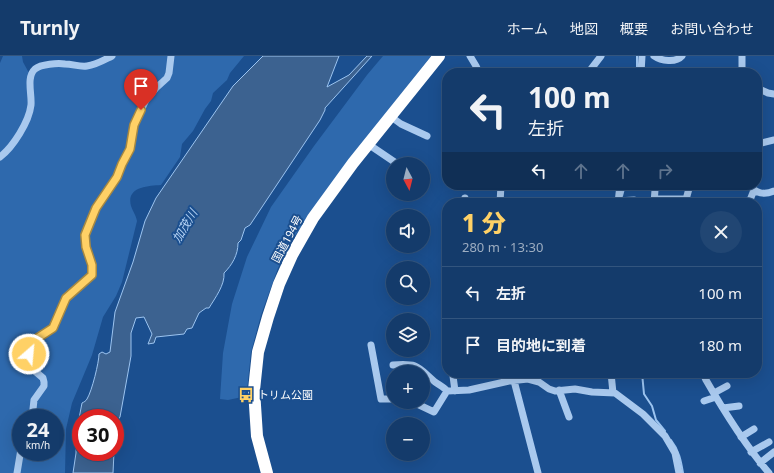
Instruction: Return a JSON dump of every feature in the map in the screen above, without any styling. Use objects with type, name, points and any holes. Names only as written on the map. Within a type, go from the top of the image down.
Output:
[{"type":"highway","name":"国道194号","points":[[266,473],[257,436],[254,390],[258,352],[268,317],[285,270],[313,218],[368,144],[439,56]]},
{"type":"street","points":[[0,157],[14,142],[28,114],[31,106],[30,80],[36,69],[43,66],[64,64],[88,66],[100,63],[112,56]]},
{"type":"street","points":[[33,409],[34,400],[44,386],[44,382],[42,378],[29,366],[29,354],[32,344],[40,335],[53,328],[66,298],[92,275],[92,265],[86,247],[85,235],[87,228],[96,208],[117,177],[130,149],[134,125],[146,100],[167,78],[171,56]]},
{"type":"street","points":[[470,56],[476,68]]},
{"type":"street","points":[[592,68],[601,56]]},
{"type":"street","points":[[641,68],[642,56]]},
{"type":"street","points":[[654,56],[664,60],[677,60],[682,56]]},
{"type":"street","points":[[742,56],[742,68]]},
{"type":"street","points":[[762,90],[774,94]]},
{"type":"street","points":[[390,116],[401,124],[427,136]]},
{"type":"street","points":[[762,143],[774,140]]},
{"type":"street","points":[[368,144],[387,157]]},
{"type":"street","points":[[756,190],[761,193],[774,191]]},
{"type":"street","points":[[371,345],[381,399],[386,399]]},
{"type":"street","points":[[393,365],[412,365]]},
{"type":"street","points":[[430,377],[451,391],[469,390],[510,378]]},
{"type":"street","points":[[428,409],[434,412],[451,391],[453,378]]},
{"type":"street","points":[[513,378],[538,473]]},
{"type":"street","points":[[520,378],[534,380],[555,391],[575,389],[592,392],[613,393],[625,400],[643,414],[664,436],[675,453],[679,473]]},
{"type":"street","points":[[612,378],[613,393]]},
{"type":"street","points":[[706,378],[741,436],[769,473]]},
{"type":"street","points":[[704,401],[727,386]]},
{"type":"street","points":[[559,390],[569,417]]},
{"type":"street","points":[[723,408],[739,406]]},
{"type":"street","points":[[741,436],[754,429]]},
{"type":"street","points":[[752,452],[769,442]]},
{"type":"street","points":[[760,462],[774,452]]},
{"type":"street","points":[[17,473],[19,461]]},
{"type":"shaded area","points":[[3,56],[22,56],[23,62],[29,73],[43,68],[63,66],[79,68],[111,56],[244,56],[230,73],[227,80],[213,93],[211,101],[193,131],[182,144],[180,157],[161,185],[144,187],[135,191],[132,195],[130,200],[131,206],[137,221],[122,282],[116,296],[103,317],[92,355],[72,403],[66,429],[65,473],[0,473],[0,63]]},
{"type":"shaded area","points":[[383,56],[431,56],[349,160],[292,240],[278,268],[261,315],[251,352],[247,390],[242,397],[228,400],[220,399],[223,353],[232,304],[247,257],[271,207],[314,146]]},
{"type":"water","name":"加茂川","points":[[263,56],[339,56],[327,87],[349,75],[367,56],[372,56],[325,108],[320,120],[250,225],[245,228],[241,240],[238,243],[234,260],[224,273],[223,282],[209,308],[206,308],[199,313],[192,328],[187,329],[184,334],[156,337],[154,343],[148,344],[152,334],[144,317],[136,318],[131,333],[131,356],[121,409],[81,409],[82,403],[87,400],[91,390],[97,370],[99,354],[102,352],[106,354],[110,352],[115,312],[133,262],[145,221],[156,198],[233,86]]},
{"type":"water","points":[[75,461],[114,461],[113,473],[73,473]]},
{"type":"waterway","points":[[637,56],[637,68]]},
{"type":"waterway","points":[[622,196],[624,190]]},
{"type":"waterway","points":[[642,378],[644,394],[652,406],[656,420],[665,431]]},
{"type":"waterway","points":[[671,440],[678,452],[683,473]]},
{"type":"place","name":"トリム公園","points":[[246,395]]},
{"type":"route","points":[[29,354],[32,344],[36,339],[53,328],[56,324],[66,298],[92,275],[93,270],[86,247],[85,235],[96,208],[117,177],[130,149],[134,125],[141,110]]}]
